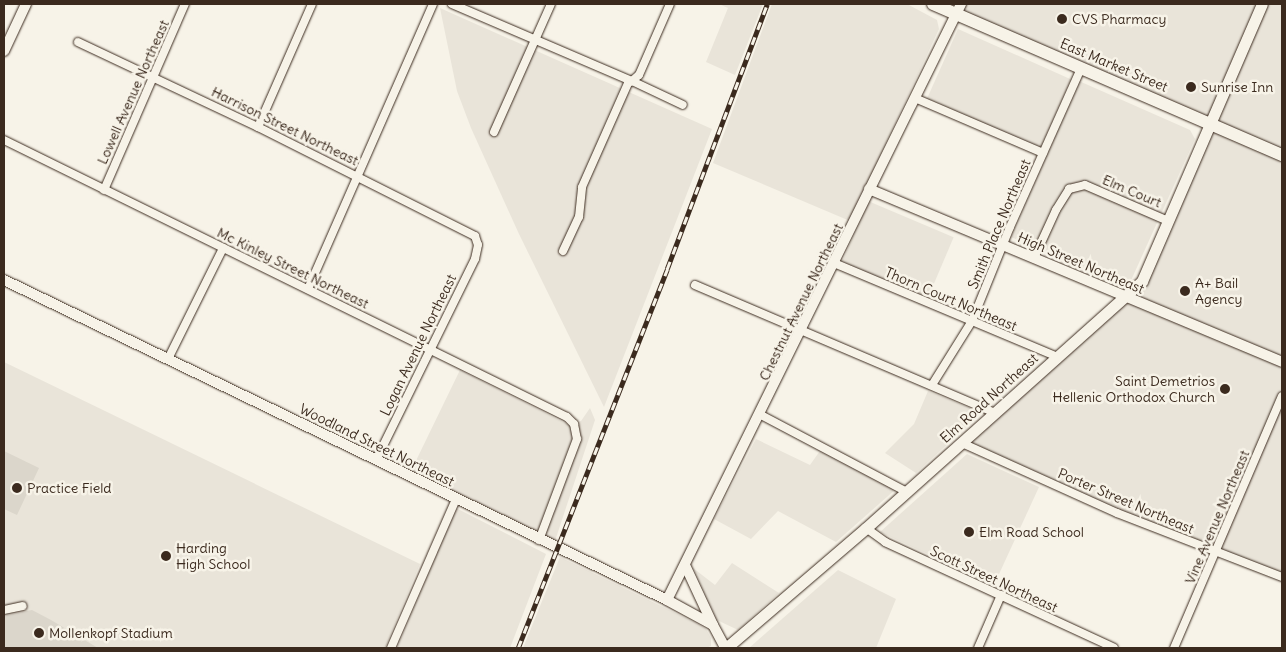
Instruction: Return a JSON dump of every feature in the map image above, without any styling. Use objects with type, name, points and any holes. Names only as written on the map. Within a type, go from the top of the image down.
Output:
[{"type":"main road","name":"East Market Street","points":[[933,4],[959,9],[1081,68],[1282,155]]},
{"type":"main road","name":"Elm Road Northeast","points":[[725,648],[907,492],[1142,281],[1262,4]]},
{"type":"street","points":[[4,51],[26,4]]},
{"type":"street","name":"Lowell Avenue Northeast","points":[[104,190],[185,4]]},
{"type":"street","points":[[258,127],[312,4]]},
{"type":"street","points":[[308,289],[433,4]]},
{"type":"street","points":[[452,4],[632,81],[683,105]]},
{"type":"street","points":[[494,132],[551,4]]},
{"type":"street","points":[[563,251],[580,217],[582,188],[628,83],[639,75],[670,4]]},
{"type":"street","name":"Chestnut Avenue Northeast","points":[[668,600],[761,415],[869,189],[917,99],[959,9]]},
{"type":"street","name":"Harrison Street Northeast","points":[[78,42],[154,76],[468,230],[477,240]]},
{"type":"street","name":"Smith Place Northeast","points":[[932,385],[972,321],[1081,68]]},
{"type":"street","points":[[917,99],[1043,153]]},
{"type":"street","name":"Mc Kinley Street Northeast","points":[[4,140],[571,420],[577,439],[539,540]]},
{"type":"street","name":"Elm Court","points":[[1034,258],[1069,189],[1085,185],[1168,220]]},
{"type":"street","name":"High Street Northeast","points":[[869,189],[1282,362]]},
{"type":"street","name":"Logan Avenue Northeast","points":[[376,460],[475,259],[477,240]]},
{"type":"street","points":[[168,359],[223,248]]},
{"type":"street","name":"Thorn Court Northeast","points":[[834,263],[1058,357]]},
{"type":"street","name":"Woodland Street Northeast","points":[[4,280],[539,540],[668,600],[713,624]]},
{"type":"street","points":[[695,285],[995,412]]},
{"type":"street","name":"Vine Avenue Northeast","points":[[1174,648],[1282,396]]},
{"type":"street","points":[[761,415],[907,492]]},
{"type":"street","name":"Porter Street Northeast","points":[[962,443],[1117,513],[1282,577]]},
{"type":"street","points":[[391,648],[456,499]]},
{"type":"street","name":"Scott Street Northeast","points":[[866,528],[885,542],[1114,648]]},
{"type":"street","points":[[685,565],[725,648]]},
{"type":"street","points":[[978,648],[1001,596]]},
{"type":"street","points":[[4,610],[23,606]]},
{"type":"shaded area","points":[[719,4],[763,4],[735,75],[706,62],[728,8]]},
{"type":"shaded area","points":[[772,4],[907,4],[937,20],[939,29],[850,221],[713,163]]},
{"type":"shaded area","points":[[961,4],[1282,4],[1282,577],[1117,513],[962,443],[1134,290],[1210,124],[957,14]]},
{"type":"shaded area","points":[[440,8],[712,129],[604,407],[519,234],[471,128],[457,91]]},
{"type":"shaded area","points":[[958,29],[1071,79],[1040,149],[927,98]]},
{"type":"shaded area","points":[[1079,81],[1190,130],[1195,139],[1128,287],[1011,237]]},
{"type":"shaded area","points":[[868,201],[954,237],[928,298],[842,262]]},
{"type":"shaded area","points":[[4,362],[420,564],[385,648],[4,648]]},
{"type":"shaded area","points":[[460,370],[569,425],[581,421],[590,408],[595,420],[555,541],[410,473]]},
{"type":"shaded area","points":[[928,391],[975,410],[976,418],[916,473],[885,453],[914,424]]},
{"type":"shaded area","points":[[756,439],[810,465],[822,448],[896,489],[836,542],[778,511],[751,539],[714,519]]},
{"type":"shaded area","name":"Practice Field","points":[[4,451],[39,468],[17,515],[4,509]]},
{"type":"shaded area","points":[[967,454],[1039,487],[994,585],[880,532]]},
{"type":"shaded area","points":[[456,508],[546,554],[510,648],[397,648]]},
{"type":"shaded area","points":[[560,557],[698,624],[706,629],[711,638],[711,646],[706,648],[523,648]]},
{"type":"shaded area","points":[[732,563],[779,593],[738,630],[717,620],[693,568],[715,585]]},
{"type":"shaded area","points":[[838,570],[896,599],[876,648],[749,648]]},
{"type":"shaded area","name":"Mollenkopf Stadium","points":[[32,610],[98,648],[4,648],[4,616]]},
{"type":"railway","points":[[518,648],[667,269],[767,4]]},
{"type":"place","name":"CVS Pharmacy","points":[[1062,19]]},
{"type":"place","name":"Sunrise Inn","points":[[1191,87]]},
{"type":"place","name":"A+ Bail Agency","points":[[1185,291]]},
{"type":"place","name":"Saint Demetrios Hellenic Orthodox Church","points":[[1225,389]]},
{"type":"place","name":"Practice Field","points":[[17,488]]},
{"type":"place","name":"Elm Road School","points":[[969,532]]},
{"type":"place","name":"Harding High School","points":[[166,556]]},
{"type":"place","name":"Mollenkopf Stadium","points":[[39,633]]}]
